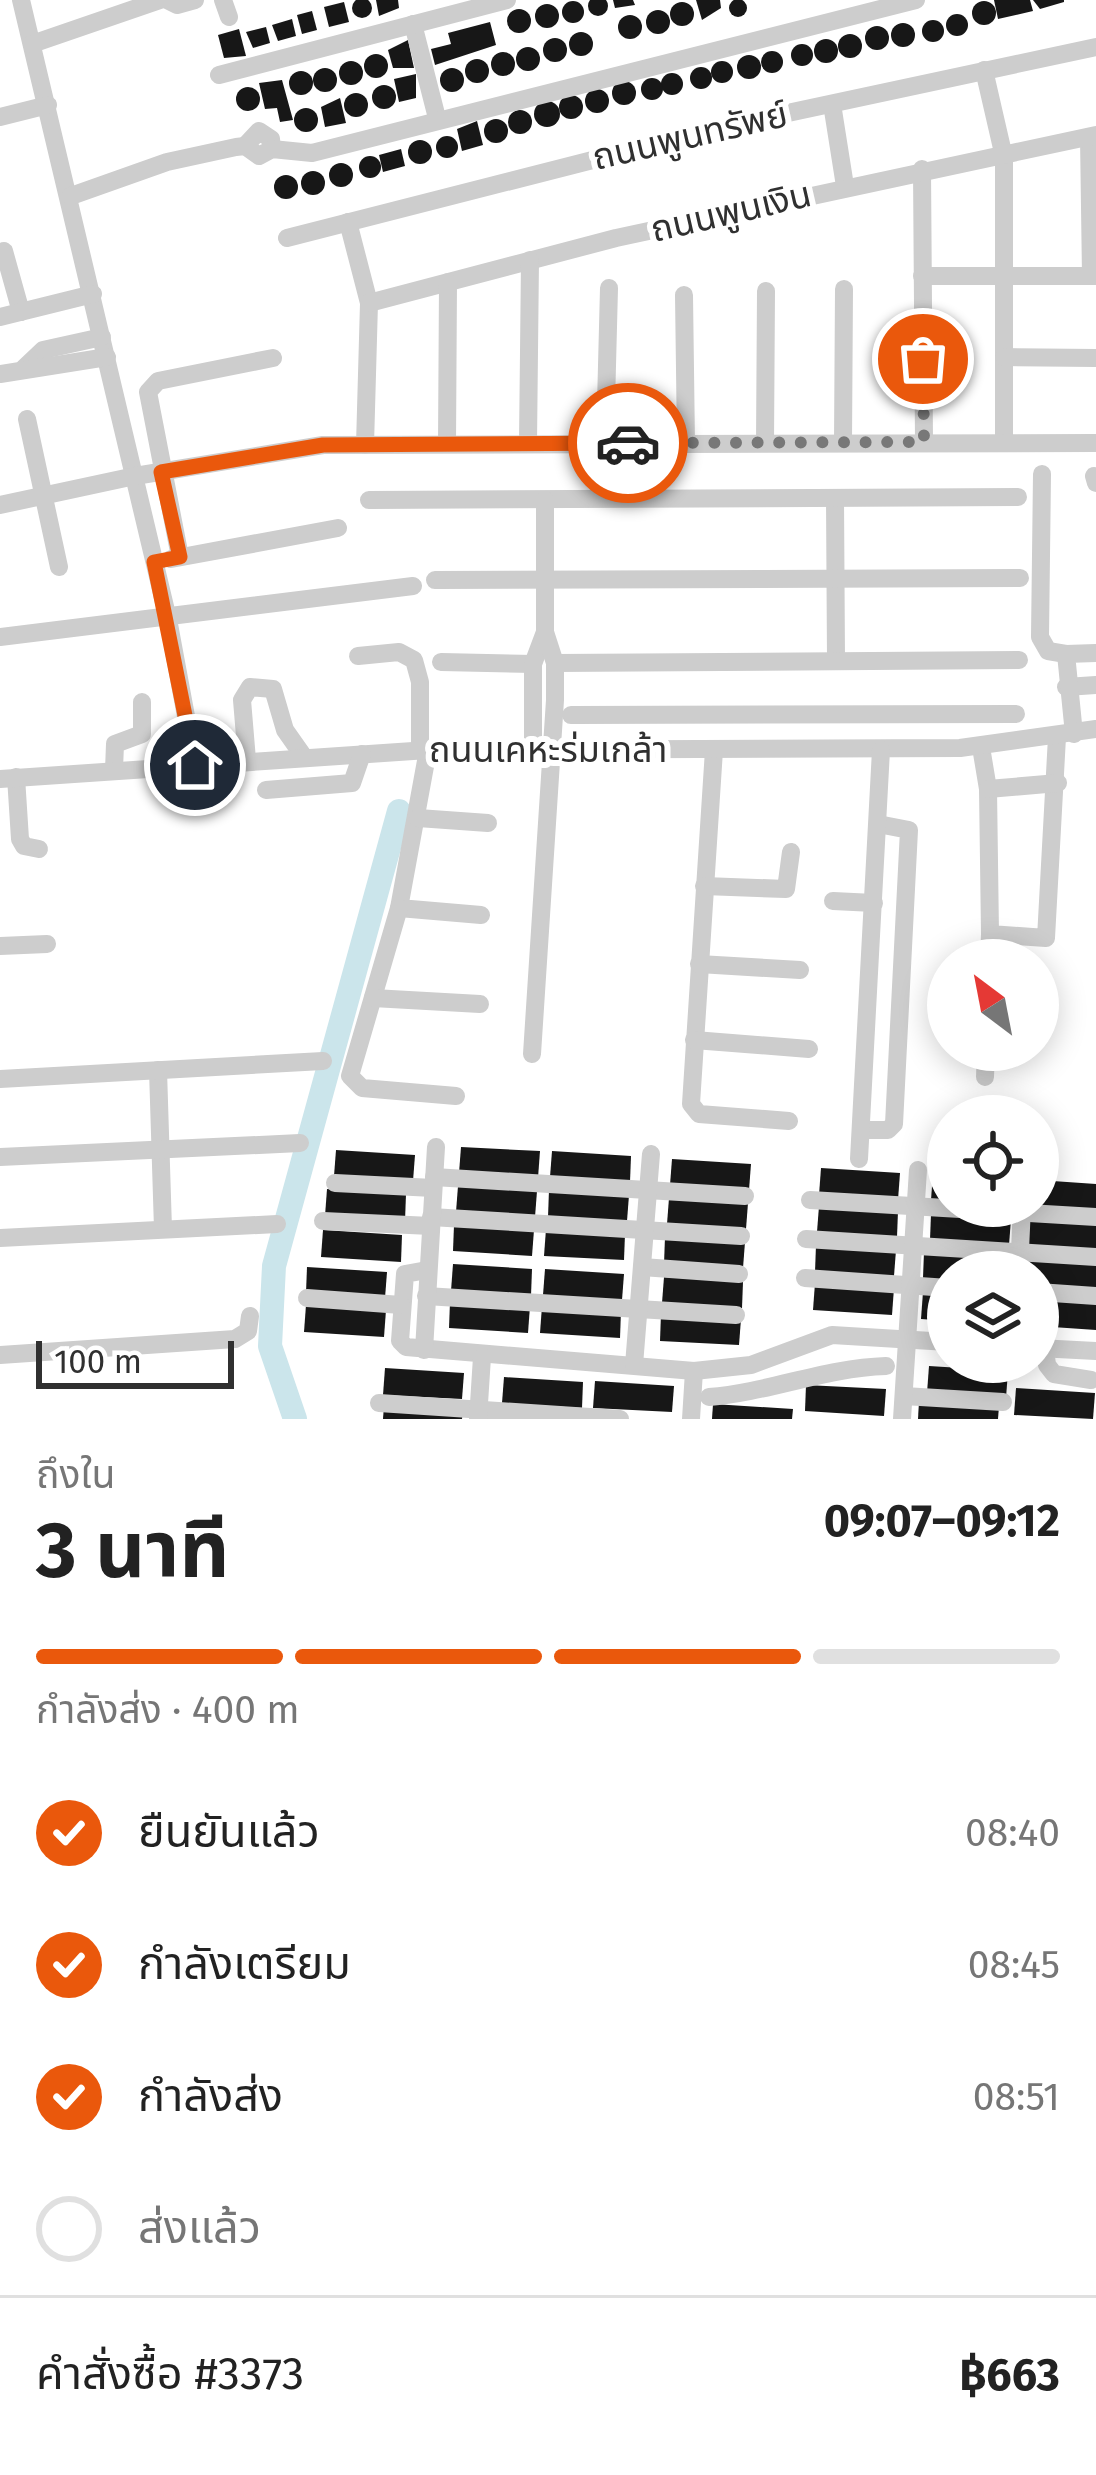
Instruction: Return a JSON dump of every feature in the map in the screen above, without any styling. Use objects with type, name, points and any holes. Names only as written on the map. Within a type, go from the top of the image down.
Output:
[{"type":"street","points":[[21,0],[168,619],[195,765]]},
{"type":"street","points":[[32,44],[163,0],[177,5],[195,0]]},
{"type":"street","points":[[219,75],[507,0]]},
{"type":"street","points":[[72,202],[167,162],[245,146],[259,156],[272,149],[299,156],[916,0]]},
{"type":"street","points":[[413,24],[437,118]]},
{"type":"street","name":"ถนนพูนทรัพย์","points":[[287,238],[832,104],[1096,46]]},
{"type":"street","points":[[984,70],[1004,157],[1004,442]]},
{"type":"street","points":[[0,117],[48,104]]},
{"type":"street","points":[[832,104],[845,187]]},
{"type":"street","points":[[922,276],[1094,276],[1092,136]]},
{"type":"street","name":"ถนนพูนเงิน","points":[[370,303],[530,260],[922,169],[1004,157],[1092,136]]},
{"type":"street","points":[[922,169],[924,442]]},
{"type":"street","points":[[347,222],[370,303],[365,445]]},
{"type":"street","points":[[4,250],[21,312]]},
{"type":"street","points":[[528,443],[530,260]]},
{"type":"street","points":[[447,444],[448,282]]},
{"type":"street","points":[[605,443],[609,288]]},
{"type":"street","points":[[765,443],[766,290]]},
{"type":"street","points":[[843,442],[844,290]]},
{"type":"street","points":[[0,317],[93,294]]},
{"type":"street","points":[[684,295],[686,444]]},
{"type":"street","points":[[24,368],[43,350],[103,337]]},
{"type":"street","points":[[1004,357],[1096,358]]},
{"type":"street","points":[[0,374],[107,358]]},
{"type":"street","points":[[180,557],[146,399],[152,386],[273,358]]},
{"type":"street","points":[[27,419],[59,567]]},
{"type":"street","points":[[0,506],[135,476],[323,445],[1096,443]]},
{"type":"street","points":[[1042,474],[1040,637],[1048,651],[1096,652]]},
{"type":"street","points":[[369,500],[1018,497]]},
{"type":"street","points":[[835,498],[836,660]]},
{"type":"street","points":[[541,750],[555,671],[545,632],[545,500]]},
{"type":"street","points":[[154,562],[338,528]]},
{"type":"street","points":[[435,580],[1020,578]]},
{"type":"street","points":[[0,637],[413,586]]},
{"type":"street","points":[[532,1054],[541,750],[533,672],[545,632]]},
{"type":"street","points":[[358,656],[399,652],[414,660],[424,751],[418,818],[399,908],[352,1082],[362,1088],[456,1096]]},
{"type":"street","points":[[990,934],[1046,938],[1065,736],[1066,654]]},
{"type":"street","points":[[441,662],[533,672],[836,660],[1019,660]]},
{"type":"street","points":[[247,760],[242,700],[245,692],[261,685],[273,689],[285,730],[304,757]]},
{"type":"street","points":[[1066,687],[1096,685]]},
{"type":"street","points":[[114,770],[115,744],[142,734],[142,702]]},
{"type":"street","points":[[572,715],[1016,714]]},
{"type":"street","points":[[703,716],[707,750],[695,1112],[788,1120]]},
{"type":"street","name":"ถนนเคหะร่มเกล้า","points":[[8,778],[424,751],[981,746],[1096,729]]},
{"type":"street","points":[[246,734],[285,730]]},
{"type":"street","points":[[981,746],[988,789],[990,939]]},
{"type":"street","points":[[860,1160],[881,750]]},
{"type":"street","points":[[266,790],[352,783],[362,754]]},
{"type":"street","points":[[8,778],[22,844],[39,849]]},
{"type":"street","points":[[988,789],[1058,783]]},
{"type":"street","points":[[418,818],[488,823]]},
{"type":"street","points":[[861,1130],[893,1126],[897,1076],[909,830],[878,824]]},
{"type":"street","points":[[704,886],[786,889],[791,852]]},
{"type":"street","points":[[833,901],[874,903]]},
{"type":"street","points":[[399,908],[481,915]]},
{"type":"street","points":[[0,946],[46,944]]},
{"type":"street","points":[[698,964],[800,970]]},
{"type":"street","points":[[373,998],[480,1004]]},
{"type":"street","points":[[694,1040],[809,1049]]},
{"type":"street","points":[[0,1079],[323,1061]]},
{"type":"street","points":[[158,1070],[163,1229]]},
{"type":"street","points":[[985,1071],[985,1077]]},
{"type":"street","points":[[864,1075],[897,1076]]},
{"type":"street","points":[[0,1157],[300,1143]]},
{"type":"street","points":[[424,1350],[436,1147]]},
{"type":"street","points":[[634,1365],[650,1154]]},
{"type":"street","points":[[902,1419],[918,1170]]},
{"type":"street","points":[[334,1183],[745,1196]]},
{"type":"street","points":[[810,1200],[927,1207]]},
{"type":"street","points":[[1059,1213],[1096,1217]]},
{"type":"street","points":[[323,1221],[741,1236]]},
{"type":"street","points":[[0,1238],[277,1224]]},
{"type":"street","points":[[806,1239],[951,1251]]},
{"type":"street","points":[[1059,1259],[1096,1257]]},
{"type":"street","points":[[642,1267],[739,1274]]},
{"type":"street","points":[[428,1270],[406,1271],[401,1305],[400,1341],[424,1350],[694,1371],[751,1366],[832,1335],[927,1341]]},
{"type":"street","points":[[805,1277],[927,1287]]},
{"type":"street","points":[[1059,1293],[1096,1296]]},
{"type":"street","points":[[427,1296],[736,1315]]},
{"type":"street","points":[[307,1298],[401,1305]]},
{"type":"street","points":[[0,1354],[235,1339],[248,1331],[250,1316]]},
{"type":"street","points":[[1059,1349],[1096,1351]]},
{"type":"street","points":[[478,1414],[482,1357]]},
{"type":"street","points":[[751,1366],[762,1391]]},
{"type":"street","points":[[710,1397],[762,1391],[832,1369],[886,1366]]},
{"type":"street","points":[[691,1419],[694,1371]]},
{"type":"street","points":[[1059,1375],[1091,1380]]},
{"type":"street","points":[[904,1396],[1003,1402]]},
{"type":"street","points":[[379,1403],[478,1414],[620,1419]]},
{"type":"building","points":[[591,-1],[605,-1],[605,13],[591,13]]},
{"type":"building","points":[[738,-1],[747,8],[738,17],[729,8]]},
{"type":"building","points":[[376,0],[398,0],[399,8],[379,16]]},
{"type":"building","points":[[613,0],[633,0],[635,5],[615,8]]},
{"type":"building","points":[[696,0],[720,0],[721,8],[702,20]]},
{"type":"building","points":[[994,0],[1030,0],[1033,11],[998,19]]},
{"type":"building","points":[[1033,0],[1064,0],[1064,2],[1040,9]]},
{"type":"building","points":[[355,1],[369,1],[369,15],[355,15]]},
{"type":"building","points":[[573,1],[584,12],[573,23],[562,12]]},
{"type":"building","points":[[984,1],[993,4],[993,22],[984,25],[975,22],[972,13],[975,4]]},
{"type":"building","points":[[344,2],[349,22],[329,27],[324,7]]},
{"type":"building","points":[[682,2],[694,14],[682,26],[670,14]]},
{"type":"building","points":[[547,4],[559,16],[547,28],[535,16]]},
{"type":"building","points":[[519,9],[528,12],[528,30],[519,33],[510,30],[507,21],[510,12]]},
{"type":"building","points":[[658,10],[667,13],[667,31],[658,34],[649,31],[646,22],[649,13]]},
{"type":"building","points":[[312,11],[317,30],[302,34],[297,15]]},
{"type":"building","points":[[957,14],[968,25],[957,36],[946,25]]},
{"type":"building","points":[[630,15],[642,27],[630,39],[618,27]]},
{"type":"building","points":[[292,19],[296,36],[278,41],[272,25]]},
{"type":"building","points":[[933,20],[944,31],[933,42],[922,31]]},
{"type":"building","points":[[490,22],[496,45],[435,65],[431,49],[451,44],[448,33]]},
{"type":"building","points":[[903,23],[915,35],[903,47],[891,35]]},
{"type":"building","points":[[877,26],[886,29],[886,47],[877,50],[868,47],[865,38],[868,29]]},
{"type":"building","points":[[266,27],[270,43],[253,48],[246,32]]},
{"type":"building","points":[[239,29],[246,56],[224,58],[218,35]]},
{"type":"building","points":[[581,32],[590,35],[590,53],[581,56],[572,53],[569,44],[572,35]]},
{"type":"building","points":[[850,34],[862,46],[850,58],[838,46]]},
{"type":"building","points":[[555,38],[567,50],[555,62],[543,50]]},
{"type":"building","points":[[826,39],[835,42],[835,60],[826,63],[817,60],[814,51],[817,42]]},
{"type":"building","points":[[408,40],[414,68],[393,68],[388,50]]},
{"type":"building","points":[[802,44],[813,55],[802,66],[791,55]]},
{"type":"building","points":[[528,47],[540,59],[528,71],[516,59]]},
{"type":"building","points":[[772,51],[783,62],[772,73],[761,62]]},
{"type":"building","points":[[503,52],[515,64],[503,76],[491,64]]},
{"type":"building","points":[[376,54],[388,66],[376,78],[364,66]]},
{"type":"building","points":[[749,55],[758,58],[758,76],[749,79],[740,76],[737,67],[740,58]]},
{"type":"building","points":[[477,59],[489,71],[477,83],[465,71]]},
{"type":"building","points":[[351,61],[363,73],[351,85],[339,73]]},
{"type":"building","points":[[722,61],[733,72],[722,83],[711,72]]},
{"type":"building","points":[[701,67],[712,78],[701,89],[690,78]]},
{"type":"building","points":[[325,68],[337,80],[325,92],[313,80]]},
{"type":"building","points":[[452,68],[461,71],[461,89],[452,92],[443,89],[440,80],[443,71]]},
{"type":"building","points":[[301,71],[310,74],[310,92],[301,95],[292,92],[289,83],[292,74]]},
{"type":"building","points":[[672,73],[683,84],[672,95],[661,84]]},
{"type":"building","points":[[416,74],[416,98],[399,102],[394,79]]},
{"type":"building","points":[[652,78],[663,89],[652,100],[641,89]]},
{"type":"building","points":[[282,80],[293,120],[280,122],[277,108],[265,109],[259,83]]},
{"type":"building","points":[[624,81],[636,93],[624,105],[612,93]]},
{"type":"building","points":[[384,85],[393,88],[393,106],[384,109],[375,106],[372,97],[375,88]]},
{"type":"building","points":[[248,87],[257,90],[257,108],[248,111],[239,108],[236,99],[239,90]]},
{"type":"building","points":[[597,89],[609,101],[597,113],[585,101]]},
{"type":"building","points":[[356,93],[365,96],[365,114],[356,117],[347,114],[344,105],[347,96]]},
{"type":"building","points":[[571,95],[580,98],[580,116],[571,119],[562,116],[559,107],[562,98]]},
{"type":"building","points":[[340,98],[346,123],[325,127],[321,107]]},
{"type":"building","points":[[547,101],[560,114],[547,127],[534,114]]},
{"type":"building","points":[[306,108],[318,120],[306,132],[294,120]]},
{"type":"building","points":[[520,110],[529,113],[529,131],[520,134],[511,131],[508,122],[511,113]]},
{"type":"building","points":[[496,119],[508,131],[496,143],[484,131]]},
{"type":"building","points":[[477,121],[483,145],[462,151],[457,129]]},
{"type":"building","points":[[447,136],[458,147],[447,158],[436,147]]},
{"type":"building","points":[[420,140],[432,152],[420,164],[408,152]]},
{"type":"building","points":[[401,149],[405,166],[383,172],[379,155]]},
{"type":"building","points":[[370,156],[381,167],[370,178],[359,167]]},
{"type":"building","points":[[341,163],[353,175],[341,187],[329,175]]},
{"type":"building","points":[[313,171],[325,183],[313,195],[301,183]]},
{"type":"building","points":[[286,175],[298,187],[286,199],[274,187]]},
{"type":"building","points":[[461,1147],[540,1151],[538,1178],[459,1173]]},
{"type":"building","points":[[336,1150],[415,1155],[413,1181],[334,1176]]},
{"type":"building","points":[[552,1151],[631,1156],[630,1182],[550,1177]]},
{"type":"building","points":[[672,1159],[751,1164],[749,1190],[670,1185]]},
{"type":"building","points":[[821,1168],[900,1173],[898,1200],[819,1195]]},
{"type":"building","points":[[1059,1181],[1096,1184],[1096,1210],[1059,1208]]},
{"type":"building","points":[[458,1186],[537,1191],[535,1217],[456,1212]]},
{"type":"building","points":[[327,1189],[406,1194],[405,1221],[325,1216]]},
{"type":"building","points":[[549,1190],[629,1195],[627,1221],[548,1217]]},
{"type":"building","points":[[669,1198],[748,1203],[746,1229],[667,1224]]},
{"type":"building","points":[[819,1206],[898,1211],[897,1237],[817,1232]]},
{"type":"building","points":[[1059,1221],[1096,1223],[1096,1250],[1028,1246],[1029,1227],[1059,1227]]},
{"type":"building","points":[[454,1225],[534,1230],[532,1256],[453,1251]]},
{"type":"building","points":[[930,1227],[1010,1227],[1009,1245],[930,1240]]},
{"type":"building","points":[[546,1229],[625,1234],[624,1260],[544,1256]]},
{"type":"building","points":[[323,1230],[402,1235],[401,1262],[321,1257]]},
{"type":"building","points":[[665,1237],[745,1242],[743,1268],[664,1264]]},
{"type":"building","points":[[816,1245],[896,1250],[894,1276],[815,1272]]},
{"type":"building","points":[[924,1252],[927,1252],[927,1278],[923,1278]]},
{"type":"building","points":[[1059,1260],[1096,1263],[1096,1289],[1059,1287]]},
{"type":"building","points":[[453,1264],[532,1269],[531,1296],[451,1291]]},
{"type":"building","points":[[307,1267],[387,1272],[385,1298],[306,1293]]},
{"type":"building","points":[[545,1269],[624,1274],[622,1300],[543,1295]]},
{"type":"building","points":[[664,1277],[743,1282],[742,1308],[662,1303]]},
{"type":"building","points":[[815,1283],[894,1288],[892,1315],[813,1310]]},
{"type":"building","points":[[923,1292],[927,1292],[927,1319],[921,1319]]},
{"type":"building","points":[[1059,1301],[1096,1303],[1096,1330],[1059,1327]]},
{"type":"building","points":[[450,1302],[530,1306],[528,1333],[449,1328]]},
{"type":"building","points":[[306,1305],[386,1310],[384,1337],[304,1332]]},
{"type":"building","points":[[542,1306],[621,1311],[620,1338],[540,1333]]},
{"type":"building","points":[[661,1314],[741,1319],[739,1345],[660,1341]]},
{"type":"building","points":[[385,1368],[464,1373],[462,1399],[383,1395]]},
{"type":"building","points":[[504,1377],[583,1382],[582,1408],[502,1403]]},
{"type":"building","points":[[595,1381],[674,1386],[672,1412],[593,1408]]},
{"type":"building","points":[[928,1383],[1007,1383],[1006,1398],[927,1393]]},
{"type":"building","points":[[806,1385],[886,1389],[884,1416],[805,1411]]},
{"type":"building","points":[[1016,1388],[1095,1393],[1093,1419],[1014,1415]]},
{"type":"building","points":[[919,1401],[999,1406],[998,1419],[918,1419]]},
{"type":"building","points":[[713,1404],[793,1409],[792,1419],[712,1419]]},
{"type":"building","points":[[384,1405],[463,1410],[462,1419],[383,1419]]},
{"type":"waterway","points":[[295,1419],[270,1346],[274,1266],[399,811]]},
{"type":"way so far","points":[[628,443],[924,442],[923,359]]},
{"type":"route","points":[[195,765],[154,562],[180,557],[161,472],[323,445],[628,443]]}]
